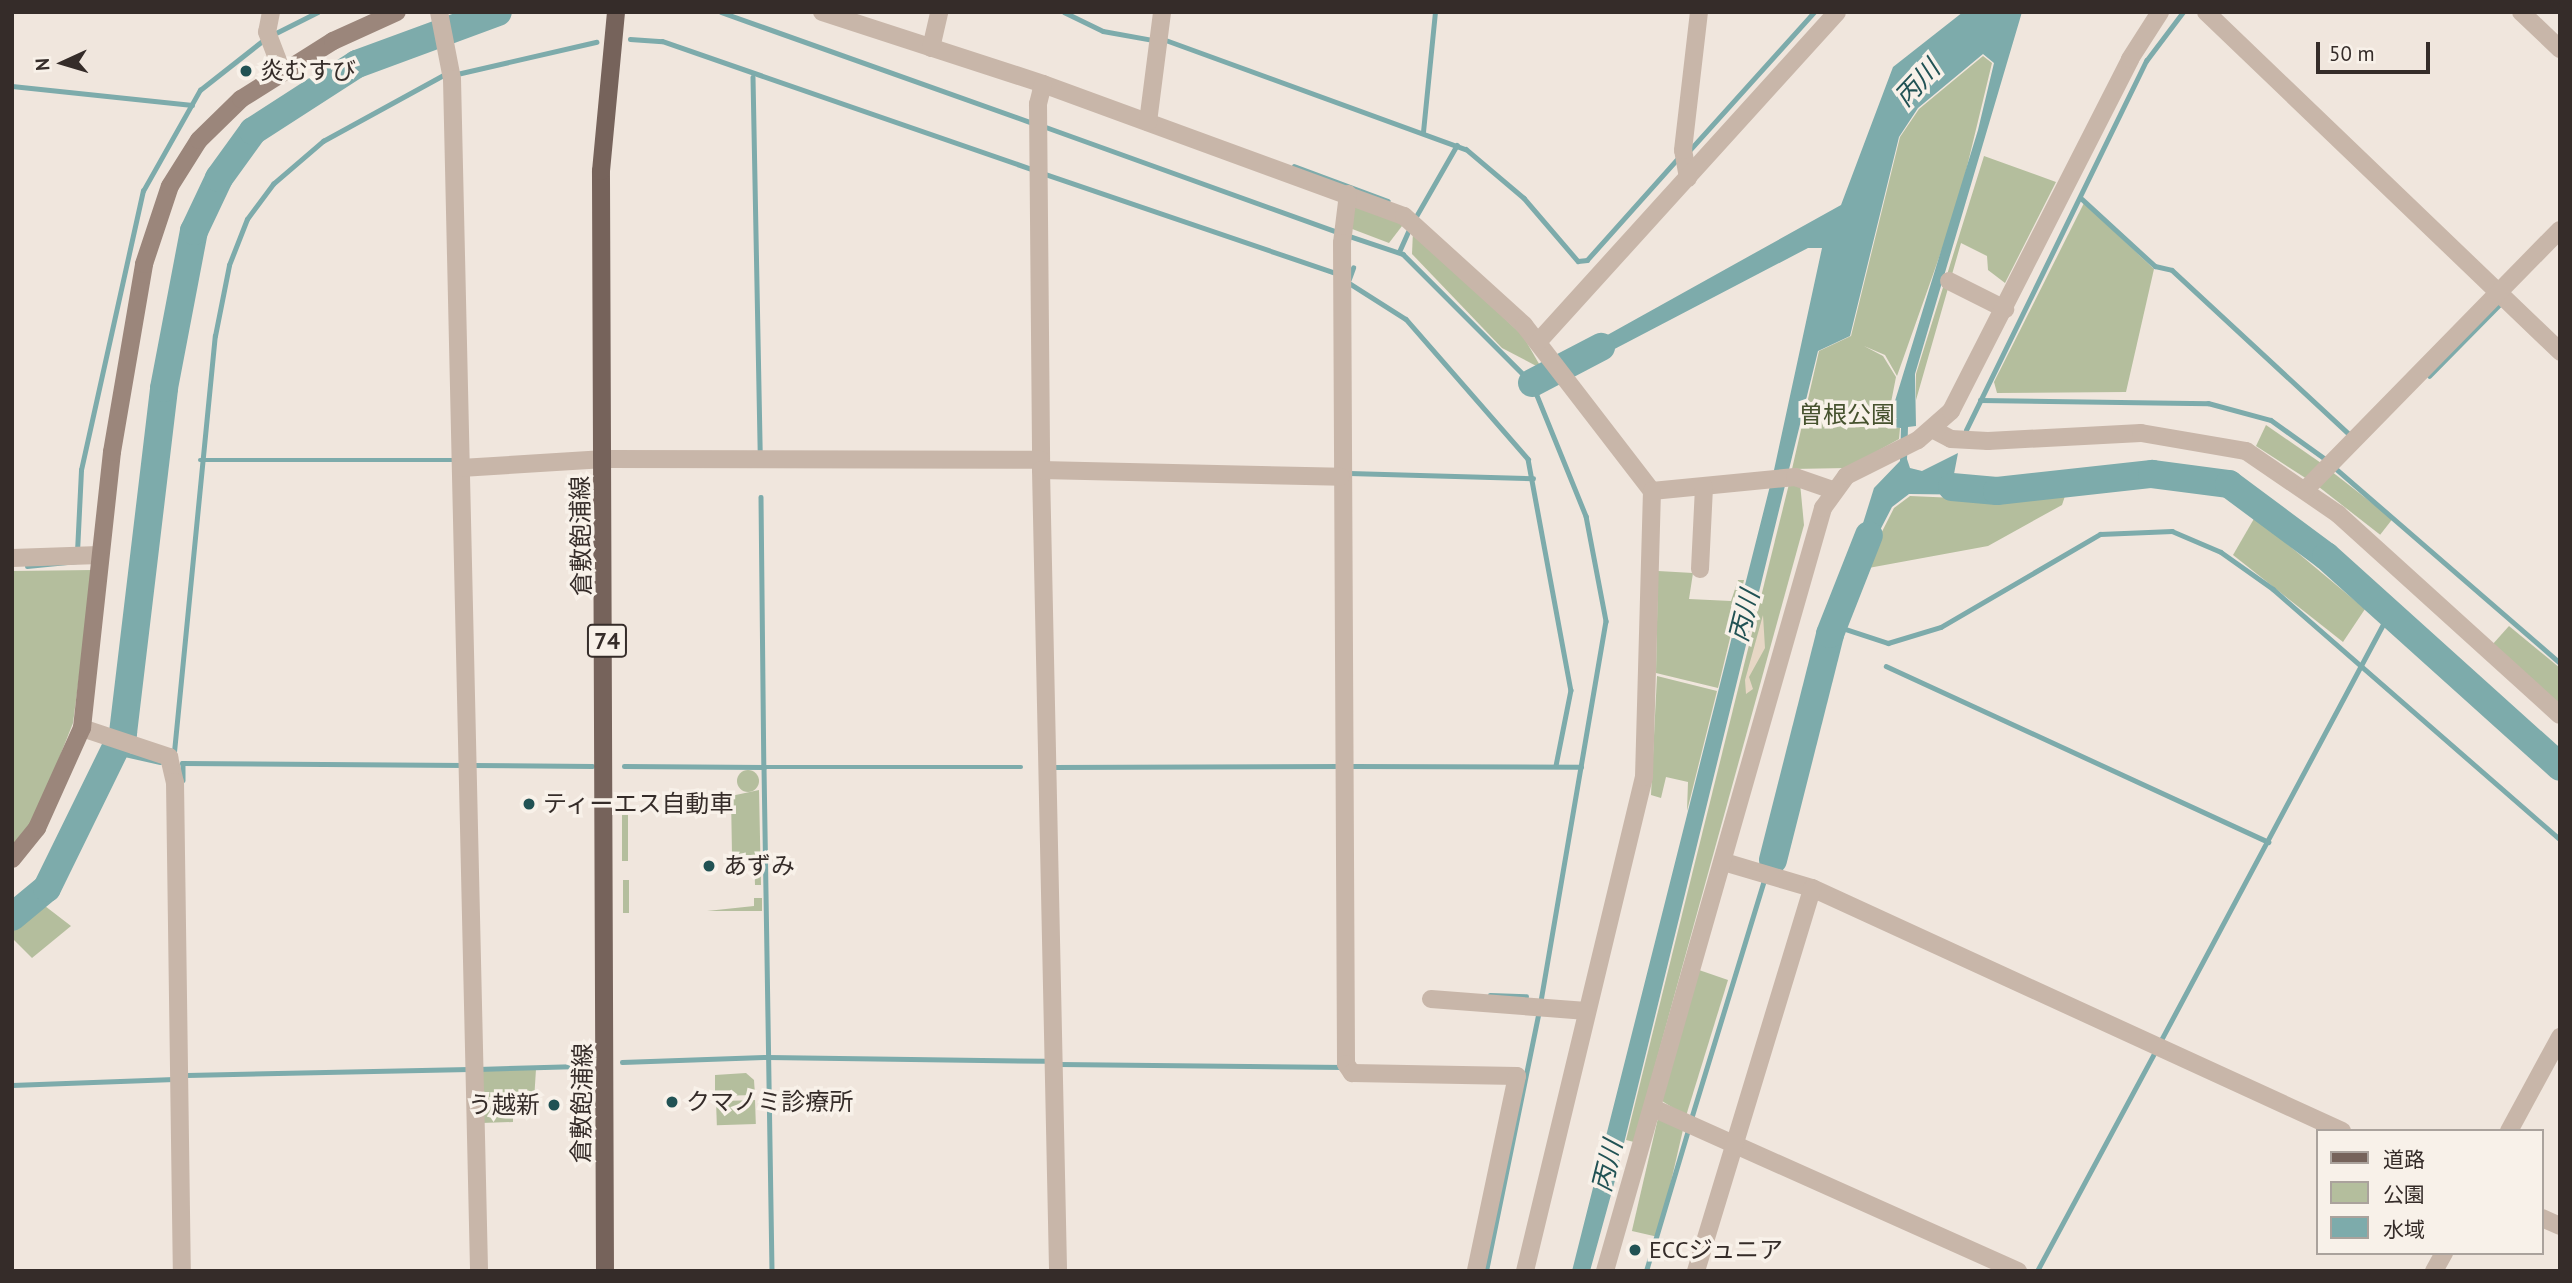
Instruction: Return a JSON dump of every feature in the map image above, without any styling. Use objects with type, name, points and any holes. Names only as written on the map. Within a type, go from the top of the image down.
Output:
[{"type":"main road","name":"倉敷飽浦線","points":[[605,1271],[605,459],[601,171],[617,12]]},
{"type":"street","points":[[271,12],[269,37],[282,71]]},
{"type":"street","points":[[12,859],[37,828],[82,728],[99,555],[144,264],[160,210],[199,140],[282,71],[397,12]]},
{"type":"street","points":[[822,12],[1043,84],[1348,194],[1413,222],[1538,341],[1564,379],[1653,491],[1647,758],[1525,1271]]},
{"type":"street","points":[[931,48],[939,12]]},
{"type":"street","points":[[1148,122],[1162,12]]},
{"type":"street","points":[[1688,178],[1683,155],[1699,12]]},
{"type":"street","points":[[1538,341],[1837,12]]},
{"type":"street","points":[[1605,1271],[1724,862],[1810,540],[1832,490],[1846,476],[1934,430],[1958,401],[2130,59],[2160,12]]},
{"type":"street","points":[[2206,12],[2560,352]]},
{"type":"street","points":[[2521,12],[2560,49]]},
{"type":"street","points":[[442,26],[461,464],[479,1271]]},
{"type":"street","points":[[1043,84],[1038,104],[1038,180],[1058,1271]]},
{"type":"street","points":[[1348,194],[1342,233],[1341,477],[1342,765],[1349,1003],[1347,1067],[1517,1076],[1476,1271]]},
{"type":"street","points":[[2305,490],[2499,296],[2560,230]]},
{"type":"street","points":[[1949,281],[2005,309]]},
{"type":"street","points":[[1934,430],[1967,440],[2141,433],[2206,441],[2246,451],[2305,490],[2560,715]]},
{"type":"street","points":[[461,464],[555,463],[605,459],[1043,467],[1341,477]]},
{"type":"street","points":[[1653,491],[1796,477],[1832,490]]},
{"type":"street","points":[[1700,569],[1704,487]]},
{"type":"street","points":[[12,558],[99,555]]},
{"type":"street","points":[[82,728],[169,763],[177,848],[182,1271]]},
{"type":"street","points":[[1724,862],[1768,870],[1811,892],[2158,1044],[2338,1129]]},
{"type":"street","points":[[1696,1271],[1731,1146],[1811,892]]},
{"type":"street","points":[[1431,999],[1540,1003],[1587,1011]]},
{"type":"street","points":[[2510,1129],[2560,1037]]},
{"type":"street","points":[[1653,1108],[1690,1122],[1731,1146],[2018,1271]]},
{"type":"street","points":[[2544,1219],[2560,1226]]},
{"type":"street","points":[[2434,1271],[2443,1255]]},
{"type":"green space","name":"曽根公園","points":[[1983,56],[1992,63],[1958,204],[1897,376],[1885,355],[1864,346],[1883,356],[1896,377],[1886,428],[1900,428],[1899,439],[1847,468],[1792,469],[1819,351],[1851,336],[1900,137],[1919,109]]},
{"type":"green space","points":[[1984,156],[2056,182],[2005,283],[1988,270],[1987,256],[1961,243],[1916,400],[1916,374]]},
{"type":"green space","points":[[1352,202],[1402,223],[1402,226],[1389,243],[1347,227]]},
{"type":"green space","points":[[2084,203],[2154,269],[2126,392],[1997,393],[1994,382]]},
{"type":"green space","points":[[1413,231],[1523,336],[1542,369],[1502,348],[1412,254]]},
{"type":"green space","points":[[2266,425],[2321,463],[2307,479],[2256,446]]},
{"type":"green space","points":[[2331,471],[2392,519],[2380,535],[2319,487]]},
{"type":"green space","points":[[1800,483],[1804,525],[1634,1142],[1626,1140],[1789,484]]},
{"type":"green space","points":[[2067,490],[2062,505],[1988,546],[1863,569],[1894,508],[1910,496],[1979,499]]},
{"type":"green space","points":[[2255,517],[2365,609],[2343,642],[2233,555]]},
{"type":"green space","points":[[93,570],[73,723],[37,814],[12,848],[12,571]]},
{"type":"green space","points":[[1658,571],[1693,573],[1689,599],[1731,601],[1738,580],[1744,580],[1718,688],[1656,673]]},
{"type":"green space","points":[[2509,626],[2560,668],[2560,708],[2492,645]]},
{"type":"green space","points":[[1657,676],[1717,691],[1687,811],[1688,782],[1666,777],[1661,798],[1651,795]]},
{"type":"green space","points":[[748,770],[756,773],[759,781],[756,789],[748,792],[740,789],[737,781],[740,773]]},
{"type":"green space","points":[[759,790],[761,885],[755,885],[754,855],[732,855],[731,796]]},
{"type":"green space","points":[[622,815],[628,815],[628,861],[622,861]]},
{"type":"green space","points":[[59,879],[45,906],[71,926],[32,958],[12,938],[12,926]]},
{"type":"green space","points":[[623,880],[629,880],[629,913],[623,913]]},
{"type":"green space","points":[[754,898],[762,898],[762,911],[707,911],[754,906]]},
{"type":"green space","points":[[1699,970],[1728,980],[1686,1116],[1662,1101]]},
{"type":"green space","points":[[536,1069],[534,1101],[513,1101],[513,1122],[481,1123],[479,1070]]},
{"type":"green space","points":[[746,1073],[754,1080],[755,1095],[715,1096],[715,1075]]},
{"type":"green space","points":[[755,1100],[756,1124],[717,1125],[716,1101]]},
{"type":"green space","points":[[1658,1118],[1684,1124],[1658,1237],[1632,1231]]},
{"type":"shaded area","points":[[1763,615],[1765,648],[1749,677],[1753,689],[1746,694],[1745,680]]},
{"type":"water","name":"丙川","points":[[1963,12],[2022,12],[1915,374],[1916,426],[1908,427],[1907,459],[1910,468],[1922,471],[1958,453],[1954,474],[1991,486],[1991,495],[1909,494],[1892,507],[1859,571],[1849,568],[1874,488],[1900,461],[1901,428],[1887,427],[1978,130],[1994,63],[1983,54],[1918,108],[1899,137],[1850,336],[1818,351],[1614,1184],[1590,1271],[1572,1271],[1774,470],[1822,248],[1808,248],[1582,366],[1571,368],[1566,358],[1841,205],[1893,67]]},
{"type":"waterway","points":[[274,34],[318,12]]},
{"type":"waterway","points":[[12,917],[47,888],[123,733],[164,388],[194,231],[219,178],[253,131],[357,64],[498,12]]},
{"type":"waterway","points":[[721,12],[1035,124]]},
{"type":"waterway","points":[[1064,12],[1103,31],[1153,40]]},
{"type":"waterway","points":[[1423,132],[1435,12]]},
{"type":"waterway","points":[[1688,152],[1814,12]]},
{"type":"waterway","points":[[1966,430],[2146,61],[2183,12]]},
{"type":"waterway","points":[[77,552],[81,470],[143,191],[200,90],[266,38]]},
{"type":"waterway","points":[[630,39],[662,41],[1034,170]]},
{"type":"waterway","points":[[1163,39],[1466,149],[1524,198],[1578,261],[1587,260],[1680,156]]},
{"type":"waterway","points":[[457,74],[596,42]]},
{"type":"waterway","points":[[174,752],[215,336],[229,265],[247,219],[273,184],[323,141],[447,73]]},
{"type":"waterway","points":[[753,77],[760,455]]},
{"type":"waterway","points":[[12,86],[192,105]]},
{"type":"waterway","points":[[1043,126],[1338,232]]},
{"type":"waterway","points":[[1414,220],[1457,145]]},
{"type":"waterway","points":[[1294,166],[1388,201]]},
{"type":"waterway","points":[[1042,173],[1336,273]]},
{"type":"waterway","points":[[2082,199],[2155,266],[2172,270],[2350,435]]},
{"type":"waterway","points":[[1399,252],[1410,227]]},
{"type":"waterway","points":[[1346,235],[1403,254],[1532,383],[1586,516],[1606,621],[1541,1002]]},
{"type":"waterway","points":[[1349,279],[1353,268]]},
{"type":"waterway","points":[[1349,283],[1406,319],[1528,459],[1571,690],[1556,766]]},
{"type":"waterway","points":[[2429,376],[2501,303]]},
{"type":"waterway","points":[[1532,383],[1601,347]]},
{"type":"waterway","points":[[1980,400],[2208,403],[2271,420],[2328,461]]},
{"type":"waterway","points":[[200,460],[456,460]]},
{"type":"waterway","points":[[2334,467],[2560,663]]},
{"type":"waterway","points":[[1349,473],[1533,478]]},
{"type":"waterway","points":[[1952,487],[1997,491],[2152,474],[2229,484],[2326,556],[2560,767]]},
{"type":"waterway","points":[[761,497],[764,767],[1021,767]]},
{"type":"waterway","points":[[1833,625],[1888,643],[1941,627],[2100,534],[2172,531],[2221,552],[2273,589],[2560,839]]},
{"type":"waterway","points":[[1773,860],[1830,634],[1869,535]]},
{"type":"waterway","points":[[27,566],[77,561]]},
{"type":"waterway","points":[[2160,1042],[2389,613]]},
{"type":"waterway","points":[[1886,666],[2268,842]]},
{"type":"waterway","points":[[116,752],[160,762]]},
{"type":"waterway","points":[[182,763],[464,765]]},
{"type":"waterway","points":[[183,763],[183,780]]},
{"type":"waterway","points":[[473,765],[592,766]]},
{"type":"waterway","points":[[624,766],[764,767],[772,1271]]},
{"type":"waterway","points":[[1053,767],[1342,766]]},
{"type":"waterway","points":[[1351,766],[1581,767]]},
{"type":"waterway","points":[[1767,871],[1773,860]]},
{"type":"waterway","points":[[1691,1119],[1764,880]]},
{"type":"waterway","points":[[1490,995],[1526,996]]},
{"type":"waterway","points":[[1486,1271],[1539,1011]]},
{"type":"waterway","points":[[2037,1271],[2156,1050]]},
{"type":"waterway","points":[[622,1062],[768,1057],[1045,1061]]},
{"type":"waterway","points":[[1059,1064],[1344,1067]]},
{"type":"waterway","points":[[478,1069],[580,1066]]},
{"type":"waterway","points":[[187,1075],[469,1069]]},
{"type":"waterway","points":[[12,1085],[174,1079]]},
{"type":"waterway","points":[[1646,1271],[1689,1127]]},
{"type":"place","name":"炎むすび","points":[[246,71]]},
{"type":"place","name":"ティーエス自動車","points":[[529,804]]},
{"type":"place","name":"あずみ","points":[[709,866]]},
{"type":"place","name":"クマノミ診療所","points":[[672,1102]]},
{"type":"place","name":"う越新","points":[[554,1105]]},
{"type":"place","name":"ECCジュニア","points":[[1635,1250]]}]
